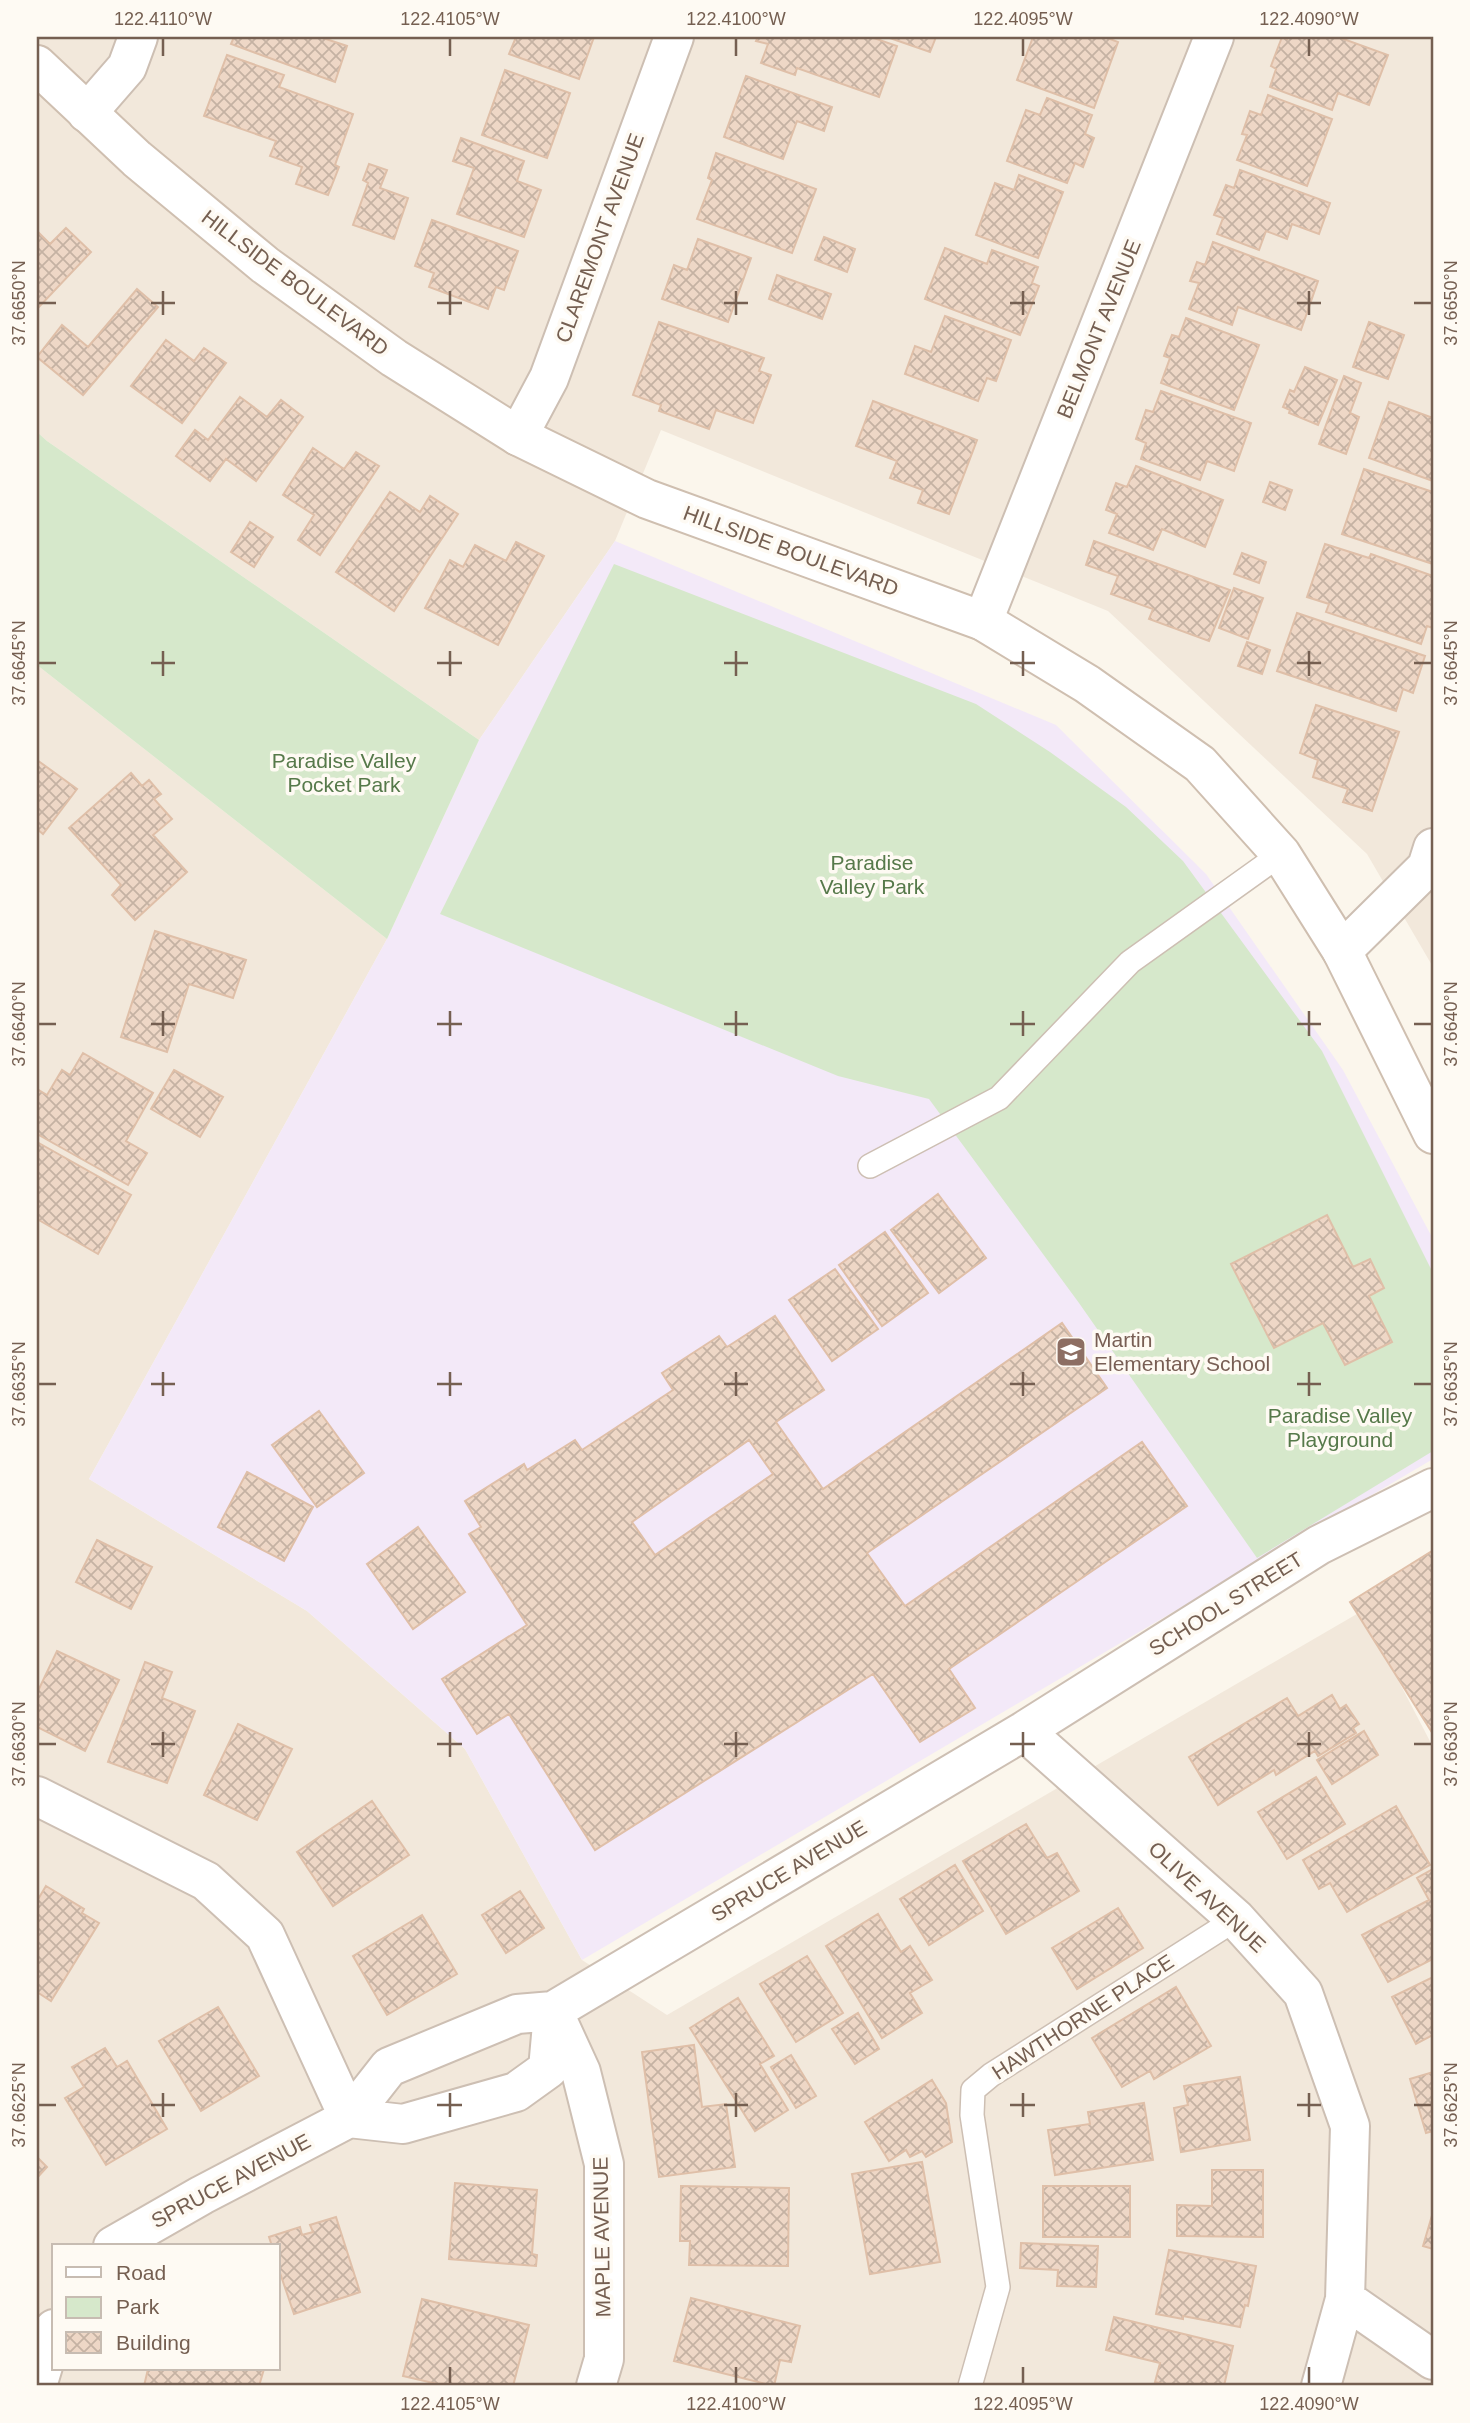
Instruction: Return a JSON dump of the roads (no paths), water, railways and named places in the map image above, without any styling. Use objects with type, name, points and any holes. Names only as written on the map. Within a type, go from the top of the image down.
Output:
[{"type":"street","points":[[87,113],[127,67],[138,37]]},
{"type":"street","name":"CLAREMONT AVENUE","points":[[519,436],[549,378],[674,37]]},
{"type":"street","name":"BELMONT AVENUE","points":[[983,621],[1214,37]]},
{"type":"street","name":"HILLSIDE BOULEVARD","points":[[37,65],[137,159],[265,265],[394,358],[519,436],[647,499],[983,621],[1087,684],[1200,764],[1281,854],[1342,951],[1433,1134]]},
{"type":"street","points":[[1342,951],[1427,867],[1433,848]]},
{"type":"street","name":"SCHOOL STREET","points":[[1024,1731],[1319,1545],[1433,1488]]},
{"type":"street","name":"OLIVE AVENUE","points":[[1024,1731],[1236,1919],[1303,1993],[1350,2126],[1345,2299],[1321,2386]]},
{"type":"street","name":"SPRUCE AVENUE","points":[[116,2244],[202,2195],[349,2118],[389,2067],[517,2014],[553,2011],[1024,1731]]},
{"type":"street","points":[[37,1796],[206,1881],[265,1935],[349,2118],[403,2124],[516,2092],[548,2069],[553,2011]]},
{"type":"street","name":"MAPLE AVENUE","points":[[553,2011],[582,2072],[604,2164],[604,2359],[596,2386]]},
{"type":"street","points":[[1345,2299],[1433,2360]]},
{"type":"street","points":[[37,2386],[52,2336]]},
{"type":"lane","points":[[870,1166],[999,1098],[1130,962],[1281,854]]},
{"type":"lane","name":"HAWTHORNE PLACE","points":[[970,2386],[998,2287],[972,2115],[973,2090],[990,2074],[1236,1919]]},
{"type":"place","name":"Martin Elementary School","points":[[1071,1352]]},
{"type":"park label","name":"Paradise Valley Pocket Park","points":[[344,773]]},
{"type":"park label","name":"Paradise Valley Park","points":[[872,875]]},
{"type":"park label","name":"Paradise Valley Playground","points":[[1340,1428]]}]
